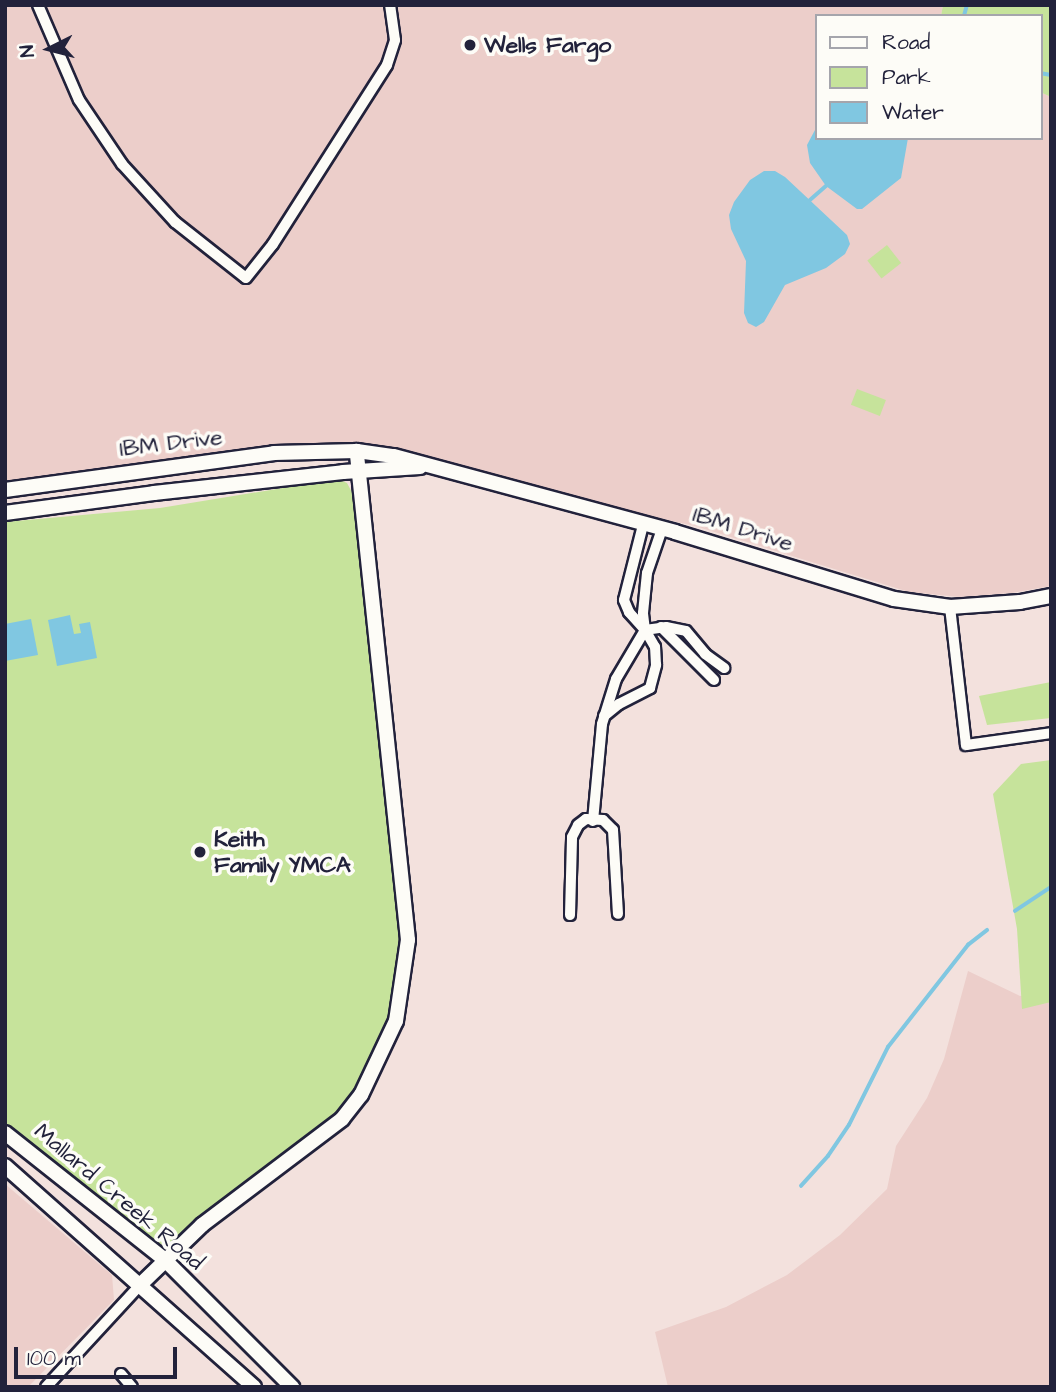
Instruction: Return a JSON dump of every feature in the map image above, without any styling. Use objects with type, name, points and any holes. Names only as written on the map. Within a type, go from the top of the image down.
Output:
[{"type":"street","points":[[38,5],[54,50],[79,100],[122,163],[175,222],[246,278],[273,244],[391,57],[395,30],[390,5]]},
{"type":"street","points":[[46,1387],[141,1284],[202,1225],[342,1119],[361,1095],[396,1021],[404,977],[408,926],[357,451]]},
{"type":"street","name":"IBM Drive","points":[[5,490],[274,453],[357,451],[394,456],[425,467],[662,529],[894,599],[950,607],[1020,602],[1051,596]]},
{"type":"street","name":"IBM Drive","points":[[5,513],[154,492],[425,467]]},
{"type":"street","points":[[604,716],[619,704],[650,688],[656,664],[654,646],[645,630],[629,612],[624,600],[643,525]]},
{"type":"street","points":[[593,821],[597,758],[604,716],[616,679],[645,630],[647,573],[662,529]]},
{"type":"street","points":[[950,607],[966,745],[1051,733]]},
{"type":"street","points":[[645,630],[661,627],[686,631],[724,668]]},
{"type":"street","points":[[661,627],[714,680]]},
{"type":"street","points":[[689,657],[703,650]]},
{"type":"street","points":[[570,915],[572,837],[578,825],[586,819],[608,823],[616,838],[618,914]]},
{"type":"street","name":"Mallard Creek Road","points":[[5,1133],[165,1260],[292,1387]]},
{"type":"street","points":[[5,1166],[254,1387]]},
{"type":"street","points":[[121,1374],[132,1387]]},
{"type":"shaded area","points":[[5,5],[943,5],[941,14],[814,14],[814,140],[1042,140],[1042,93],[1051,97],[1051,586],[1012,593],[960,597],[909,592],[695,526],[614,508],[469,467],[374,449],[287,446],[172,458],[5,483]]},
{"type":"shaded area","points":[[968,971],[1020,996],[1051,989],[1051,1387],[668,1387],[655,1332],[726,1307],[787,1275],[840,1235],[887,1189],[896,1146],[927,1098],[944,1059]]},
{"type":"shaded area","points":[[5,1184],[112,1275],[114,1300],[28,1387],[5,1387]]},
{"type":"green space","points":[[943,5],[1051,5],[1051,97],[1042,93],[1042,14],[941,14]]},
{"type":"green space","points":[[887,245],[901,263],[881,279],[867,260]]},
{"type":"green space","points":[[857,389],[886,400],[880,416],[851,405]]},
{"type":"green space","name":"Keith Family YMCA","points":[[338,479],[347,483],[355,498],[403,937],[395,1009],[367,1078],[335,1118],[167,1248],[114,1213],[5,1123],[5,522],[160,508]]},
{"type":"green space","points":[[1051,682],[1051,718],[987,725],[979,696]]},
{"type":"green space","points":[[1051,760],[1051,1002],[1022,1009],[1017,929],[993,794],[1021,764]]},
{"type":"water","points":[[814,132],[814,140],[908,140],[901,178],[862,209],[857,209],[826,186],[810,163],[807,145]]},
{"type":"water","points":[[764,171],[775,171],[785,177],[847,235],[850,244],[845,254],[826,268],[785,285],[764,322],[756,327],[748,323],[744,313],[746,261],[731,229],[729,215],[734,202],[750,180]]},
{"type":"water","points":[[70,615],[74,634],[81,633],[79,624],[90,622],[97,658],[57,666],[48,620]]},
{"type":"water","points":[[31,619],[38,655],[5,661],[5,624]]},
{"type":"waterway","points":[[965,14],[967,5]]},
{"type":"waterway","points":[[1042,73],[1051,75]]},
{"type":"waterway","points":[[810,200],[826,186]]},
{"type":"waterway","points":[[1015,911],[1051,887]]},
{"type":"waterway","points":[[801,1186],[828,1156],[849,1125],[888,1047],[968,945],[987,930]]},
{"type":"place","name":"Wells Fargo","points":[[470,45]]},
{"type":"place","name":"Keith Family YMCA","points":[[200,852]]}]
